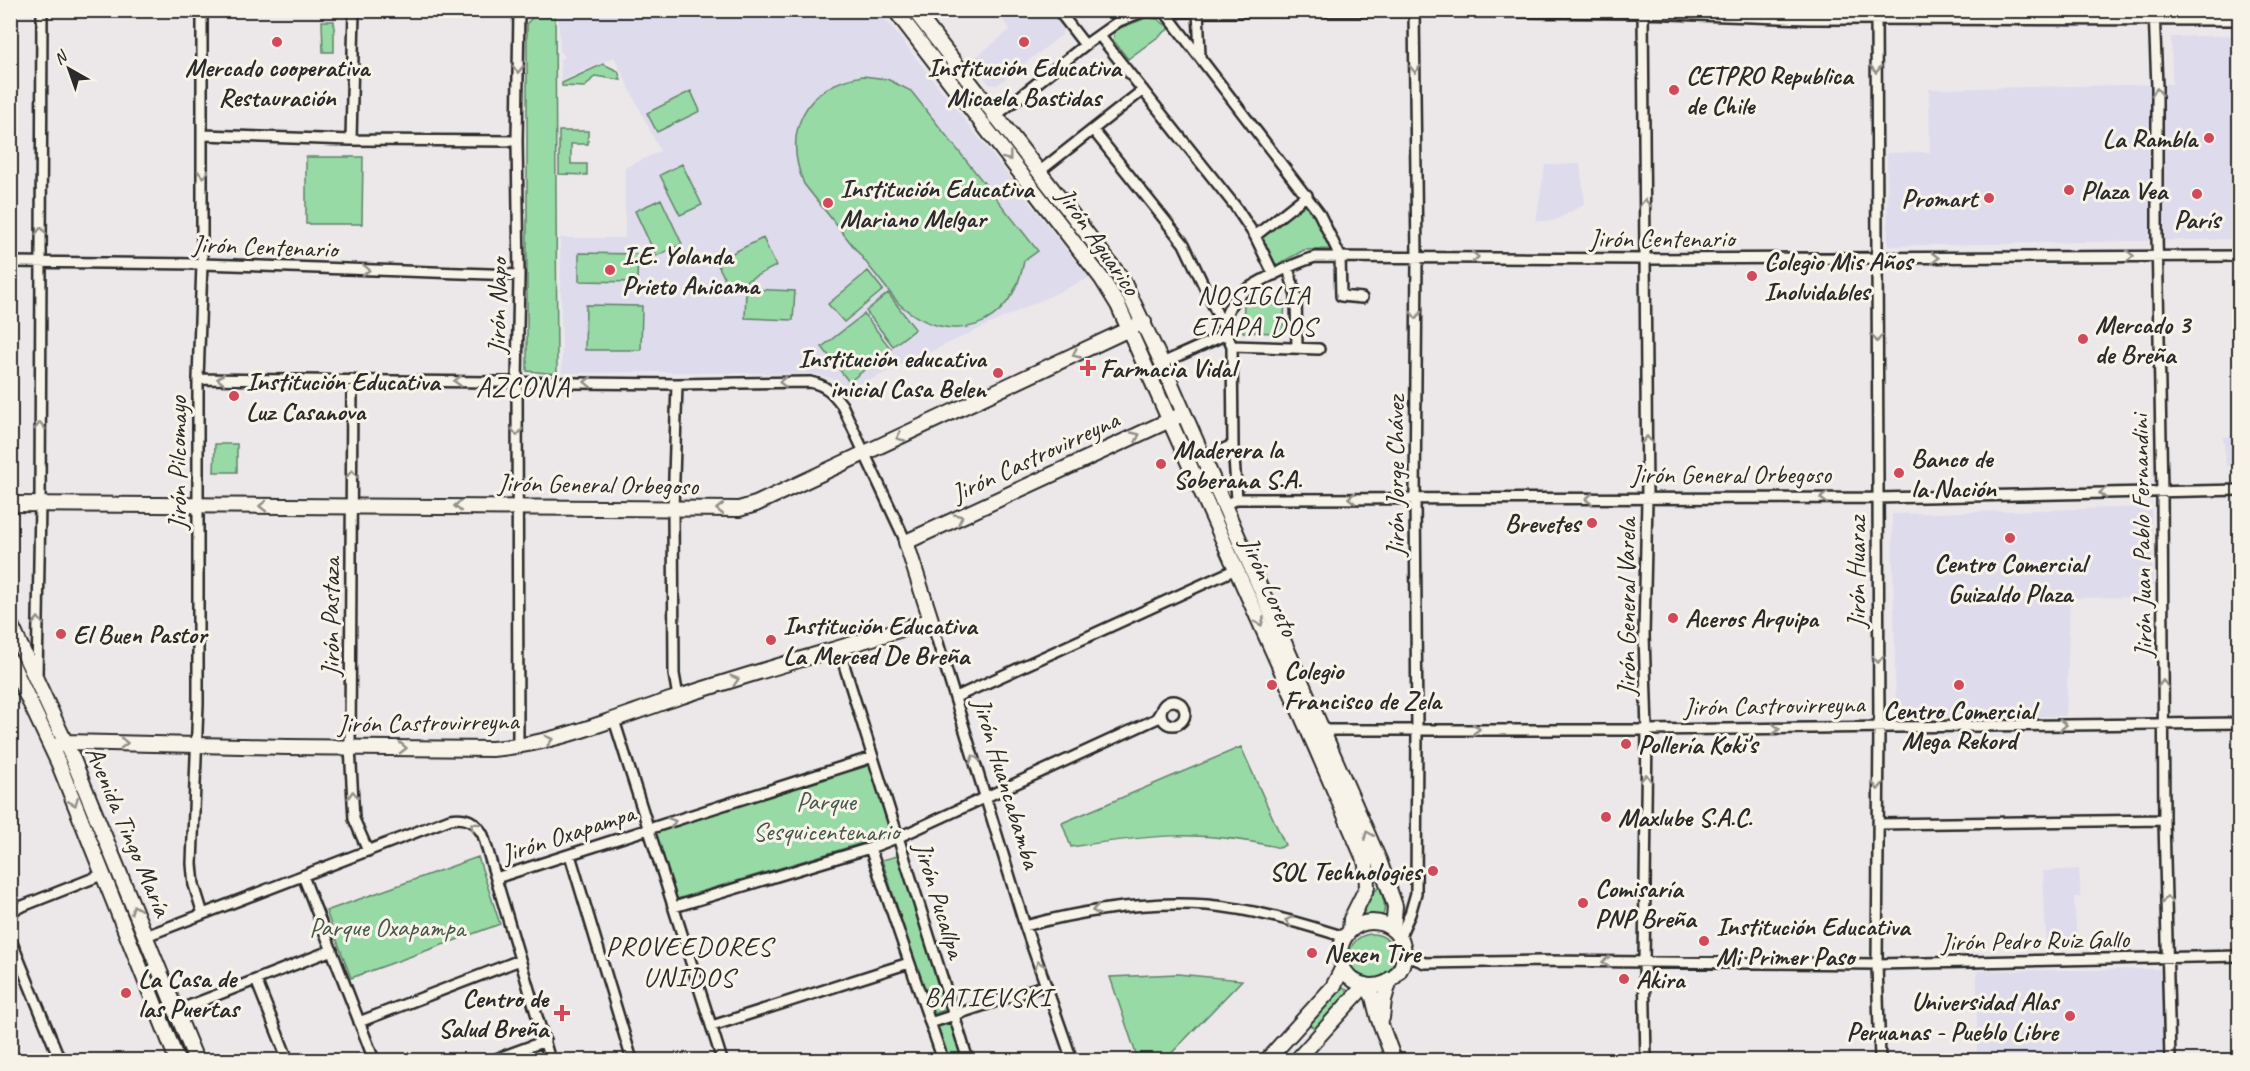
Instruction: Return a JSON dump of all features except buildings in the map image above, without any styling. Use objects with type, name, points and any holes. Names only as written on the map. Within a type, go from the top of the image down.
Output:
[{"type":"main road","name":"Jirón Aguarico","points":[[896,10],[1102,279],[1129,329]]},
{"type":"main road","name":"Jirón Aguarico","points":[[914,10],[1122,279],[1144,322]]},
{"type":"main road","name":"Jirón General Orbegoso","points":[[10,504],[739,509],[756,504],[865,454],[1144,322]]},
{"type":"main road","name":"Jirón Loreto","points":[[1144,322],[1224,505],[1317,733],[1367,870],[1367,887],[1351,919],[1347,934]]},
{"type":"main road","name":"Jirón Loreto","points":[[1129,329],[1236,569],[1317,733],[1391,893],[1399,940]]},
{"type":"main road","name":"Jirón Castrovirreyna","points":[[906,542],[1184,414]]},
{"type":"main road","name":"Jirón Huancabamba","points":[[906,542],[931,620]]},
{"type":"main road","name":"Jirón Castrovirreyna","points":[[52,748],[66,742],[492,749],[518,747],[548,741],[678,698],[931,620]]},
{"type":"main road","name":"Avenida Tingo María","points":[[10,623],[66,742],[196,1060]]},
{"type":"main road","name":"Avenida Tingo María","points":[[10,660],[52,748],[177,1060]]},
{"type":"main road","points":[[1366,922],[1376,922],[1399,940],[1401,967],[1390,979],[1375,985],[1366,985],[1356,981],[1343,967],[1340,951],[1347,934],[1366,922]]},
{"type":"main road","points":[[1267,1060],[1333,987],[1343,967]]},
{"type":"main road","points":[[1384,1032],[1384,1000],[1390,979]]},
{"type":"main road","points":[[1366,985],[1373,997],[1394,1060]]},
{"type":"main road","points":[[1297,1060],[1366,985]]},
{"type":"main road","points":[[1300,1024],[1316,1039]]},
{"type":"street","points":[[37,679],[42,10]]},
{"type":"street","name":"Jirón Pilcomayo","points":[[202,10],[202,264],[198,379],[196,744],[192,864],[194,885],[203,914]]},
{"type":"street","points":[[351,140],[354,10]]},
{"type":"street","points":[[1059,10],[1085,45]]},
{"type":"street","points":[[984,125],[1085,45],[1119,21],[1142,12],[1414,10],[2154,16],[2240,20]]},
{"type":"street","name":"Jirón Jorge Chávez","points":[[1399,940],[1416,893],[1417,257],[1414,10]]},
{"type":"street","name":"Jirón Napo","points":[[518,747],[517,141],[519,11]]},
{"type":"street","points":[[1198,11],[1200,57]]},
{"type":"street","points":[[1165,12],[1307,195],[1329,231],[1340,256],[1341,296],[1362,298]]},
{"type":"street","name":"Jirón General Varela","points":[[1643,12],[1647,499],[1644,635],[1647,730],[1644,963],[1646,1060]]},
{"type":"street","name":"Jirón Huaraz","points":[[1875,15],[1879,728],[1877,964],[1880,1060]]},
{"type":"street","name":"Jirón Juan Pablo Fernandini","points":[[2154,16],[2157,87],[2164,820],[2170,1060]]},
{"type":"street","points":[[1099,35],[1235,206],[1255,236],[1274,275]]},
{"type":"street","points":[[1040,171],[1143,90]]},
{"type":"street","points":[[1093,130],[1184,244],[1232,346],[1233,445],[1237,499]]},
{"type":"street","points":[[203,135],[351,140],[517,141]]},
{"type":"street","points":[[1255,236],[1307,195]]},
{"type":"street","name":"Jirón Centenario","points":[[1215,308],[1274,275],[1315,257],[1645,259],[2240,256]]},
{"type":"street","name":"Jirón Centenario","points":[[10,262],[202,264],[519,275]]},
{"type":"street","points":[[1288,268],[1296,296],[1298,348]]},
{"type":"street","points":[[1162,363],[1225,330],[1231,305],[1238,296]]},
{"type":"street","points":[[1232,346],[1318,349]]},
{"type":"street","name":"Jirón Huancabamba","points":[[198,379],[677,384],[810,382],[820,384],[828,389],[842,405],[906,542]]},
{"type":"street","name":"Jirón Pastaza","points":[[352,380],[350,747],[354,819],[368,851]]},
{"type":"street","points":[[677,384],[673,509],[675,674],[678,698]]},
{"type":"street","points":[[1203,458],[1233,445]]},
{"type":"street","name":"Jirón General Orbegoso","points":[[1224,505],[1237,499],[1877,498],[2240,490]]},
{"type":"street","points":[[956,697],[1236,569]]},
{"type":"street","name":"Jirón Huancabamba","points":[[931,620],[1025,926],[1072,1060]]},
{"type":"street","name":"Jirón Pucallpa","points":[[839,649],[968,1060]]},
{"type":"street","points":[[674,908],[870,848],[898,837],[1158,715],[1164,705],[1171,701],[1179,702],[1185,707],[1186,716],[1182,722],[1174,725],[1166,723],[1158,715]]},
{"type":"street","points":[[614,720],[722,1060]]},
{"type":"street","name":"Jirón Castrovirreyna","points":[[1317,733],[1417,729],[1647,730],[2240,723]]},
{"type":"street","name":"Jirón Oxapampa","points":[[146,936],[450,819],[461,817],[469,819],[478,827],[483,835],[496,878],[873,757]]},
{"type":"street","points":[[1878,824],[2164,820]]},
{"type":"street","name":"Jirón Pucallpa","points":[[870,848],[943,1060]]},
{"type":"street","points":[[570,855],[632,1060]]},
{"type":"street","points":[[10,911],[104,874]]},
{"type":"street","points":[[303,876],[374,1060]]},
{"type":"street","points":[[496,878],[550,1060]]},
{"type":"street","points":[[1025,926],[1101,909],[1179,904],[1235,909],[1347,934]]},
{"type":"street","points":[[10,938],[60,1060]]},
{"type":"street","name":"Jirón Pedro Ruiz Gallo","points":[[1399,940],[1410,957],[1425,963],[1541,961],[1877,964],[2240,956]]},
{"type":"street","points":[[176,1011],[332,950]]},
{"type":"street","points":[[359,1022],[520,960]]},
{"type":"street","points":[[712,1026],[909,963]]},
{"type":"street","points":[[256,980],[288,1060]]},
{"type":"street","points":[[930,1023],[1046,985]]},
{"type":"street","points":[[493,1060],[544,1041]]},
{"type":"shaded area","name":"Institución Educativa Mariano Melgar","points":[[558,11],[879,11],[1089,278],[848,390],[833,379],[815,374],[562,373],[560,238],[625,238],[625,168],[660,151],[614,57],[561,81],[560,59],[565,57],[560,50]]},
{"type":"shaded area","name":"Institución Educativa Micaela Bastidas","points":[[1006,11],[1049,11],[1063,27],[1062,35],[997,85],[989,84],[972,60],[1010,30],[1000,16]]},
{"type":"shaded area","points":[[2239,35],[2239,239],[1888,246],[1887,153],[1930,152],[1929,89],[2172,84],[2171,37]]},
{"type":"shaded area","points":[[1580,164],[1585,204],[1554,221],[1536,221],[1545,165]]},
{"type":"shaded area","points":[[2239,435],[2239,465],[2226,466],[2223,437]]},
{"type":"shaded area","points":[[2151,507],[2153,597],[2070,598],[2066,716],[1896,716],[1892,514]]},
{"type":"shaded area","points":[[2079,869],[2081,897],[2074,897],[2077,940],[2046,941],[2043,871]]},
{"type":"shaded area","name":"Universidad Alas Peruanas - Pueblo Libre","points":[[2162,969],[2162,1060],[1977,1060],[1977,971]]},
{"type":"green space","points":[[539,11],[555,11],[557,374],[527,371],[527,23]]},
{"type":"green space","points":[[1146,18],[1157,19],[1170,28],[1128,59],[1113,40],[1115,30]]},
{"type":"green space","points":[[322,21],[334,21],[334,52],[323,52]]},
{"type":"green space","points":[[603,64],[618,71],[621,80],[595,76],[585,87],[562,86],[562,83]]},
{"type":"green space","points":[[863,76],[887,79],[911,91],[1038,251],[1024,261],[1017,284],[1007,303],[993,316],[976,325],[958,328],[938,326],[919,318],[899,304],[804,184],[798,165],[796,146],[798,129],[804,114],[813,100],[826,89],[843,81]]},
{"type":"green space","points":[[691,91],[700,111],[657,132],[647,113]]},
{"type":"green space","points":[[559,131],[588,131],[588,144],[571,144],[571,164],[587,164],[587,175],[559,174]]},
{"type":"green space","points":[[306,157],[363,157],[362,224],[306,224]]},
{"type":"green space","points":[[682,164],[702,205],[680,215],[660,175]]},
{"type":"green space","points":[[661,199],[682,244],[656,256],[635,211]]},
{"type":"green space","points":[[1307,204],[1326,237],[1330,249],[1304,250],[1275,266],[1260,237]]},
{"type":"green space","points":[[763,238],[776,266],[730,289],[716,261]]},
{"type":"green space","points":[[579,253],[638,254],[637,282],[579,281]]},
{"type":"green space","points":[[868,271],[883,290],[844,322],[828,304]]},
{"type":"green space","points":[[746,289],[795,291],[793,320],[745,318]]},
{"type":"green space","points":[[888,293],[915,329],[893,346],[866,311]]},
{"type":"green space","points":[[1244,300],[1285,302],[1283,333],[1243,332]]},
{"type":"green space","points":[[586,305],[642,306],[641,350],[585,350]]},
{"type":"green space","points":[[864,314],[891,349],[849,382],[822,347]]},
{"type":"green space","points":[[215,444],[237,444],[237,472],[214,472]]},
{"type":"green space","points":[[1241,747],[1285,845],[1280,848],[1253,842],[1201,836],[1125,839],[1071,847],[1062,823]]},
{"type":"green space","name":"Parque Sesquicentenario","points":[[871,765],[892,834],[677,899],[655,832]]},
{"type":"green space","points":[[898,856],[949,1009],[932,1014],[882,860]]},
{"type":"green space","name":"Parque Oxapampa","points":[[478,857],[500,924],[351,978],[326,911]]},
{"type":"green space","points":[[1380,886],[1385,907],[1383,915],[1364,916],[1356,920],[1355,914]]},
{"type":"green space","points":[[1372,934],[1388,941],[1395,957],[1388,973],[1372,980],[1356,973],[1349,957],[1356,941]]},
{"type":"green space","points":[[1177,974],[1242,980],[1165,1060],[1138,1060],[1110,977]]},
{"type":"green space","points":[[1339,984],[1347,990],[1348,994],[1316,1029],[1305,1022]]},
{"type":"green space","points":[[952,1022],[964,1060],[945,1060],[935,1027]]},
{"type":"place","name":"Mercado cooperativa Restauración","points":[[277,42]]},
{"type":"place","name":"Institución Educativa Micaela Bastidas","points":[[1024,42]]},
{"type":"place","name":"CETPRO Republica de Chile","points":[[1674,90]]},
{"type":"place","name":"La Rambla","points":[[2209,138]]},
{"type":"place","name":"Plaza Vea","points":[[2069,190]]},
{"type":"place","name":"París","points":[[2197,194]]},
{"type":"place","name":"Promart","points":[[1989,198]]},
{"type":"place","name":"Institución Educativa Mariano Melgar","points":[[828,203]]},
{"type":"place","name":"I.E. Yolanda Prieto Anicama","points":[[610,270]]},
{"type":"place","name":"Colegio Mis Años Inolvidables","points":[[1752,276]]},
{"type":"place","name":"Mercado 3 de Breña","points":[[2083,339]]},
{"type":"place","name":"Farmacia Vidal","points":[[1088,368]]},
{"type":"place","name":"Institución educativa inicial Casa Belen","points":[[998,373]]},
{"type":"place","name":"Institución Educativa Luz Casanova","points":[[234,396]]},
{"type":"place","name":"Maderera la Soberana S.A.","points":[[1161,464]]},
{"type":"place","name":"Banco de la Nación","points":[[1899,473]]},
{"type":"place","name":"Brevetes","points":[[1592,523]]},
{"type":"place","name":"Centro Comercial Guizaldo Plaza","points":[[2010,538]]},
{"type":"place","name":"Aceros Arquipa","points":[[1673,618]]},
{"type":"place","name":"El Buen Pastor","points":[[61,634]]},
{"type":"place","name":"Institución Educativa La Merced De Breña","points":[[771,640]]},
{"type":"place","name":"Colegio Francisco de Zela","points":[[1272,685]]},
{"type":"place","name":"Centro Comercial Mega Rekord","points":[[1959,685]]},
{"type":"place","name":"Pollería Koki's","points":[[1626,744]]},
{"type":"place","name":"Maxlube S.A.C.","points":[[1606,817]]},
{"type":"place","name":"SOL Technologies","points":[[1433,871]]},
{"type":"place","name":"Comisaría PNP Breña","points":[[1583,903]]},
{"type":"place","name":"Institución Educativa Mi Primer Paso","points":[[1704,941]]},
{"type":"place","name":"Nexen Tire","points":[[1312,953]]},
{"type":"place","name":"Akira","points":[[1624,979]]},
{"type":"place","name":"La Casa de las Puertas","points":[[126,993]]},
{"type":"place","name":"Centro de Salud Breña","points":[[562,1013]]},
{"type":"place","name":"Universidad Alas Peruanas - Pueblo Libre","points":[[2070,1016]]},
{"type":"district","name":"NOSIGLIA ETAPA DOS","points":[[1254,310]]},
{"type":"district","name":"AZCONA","points":[[523,386]]},
{"type":"district","name":"PROVEEDORES UNIDOS","points":[[689,962]]},
{"type":"district","name":"BATIEVSKI","points":[[988,997]]}]
